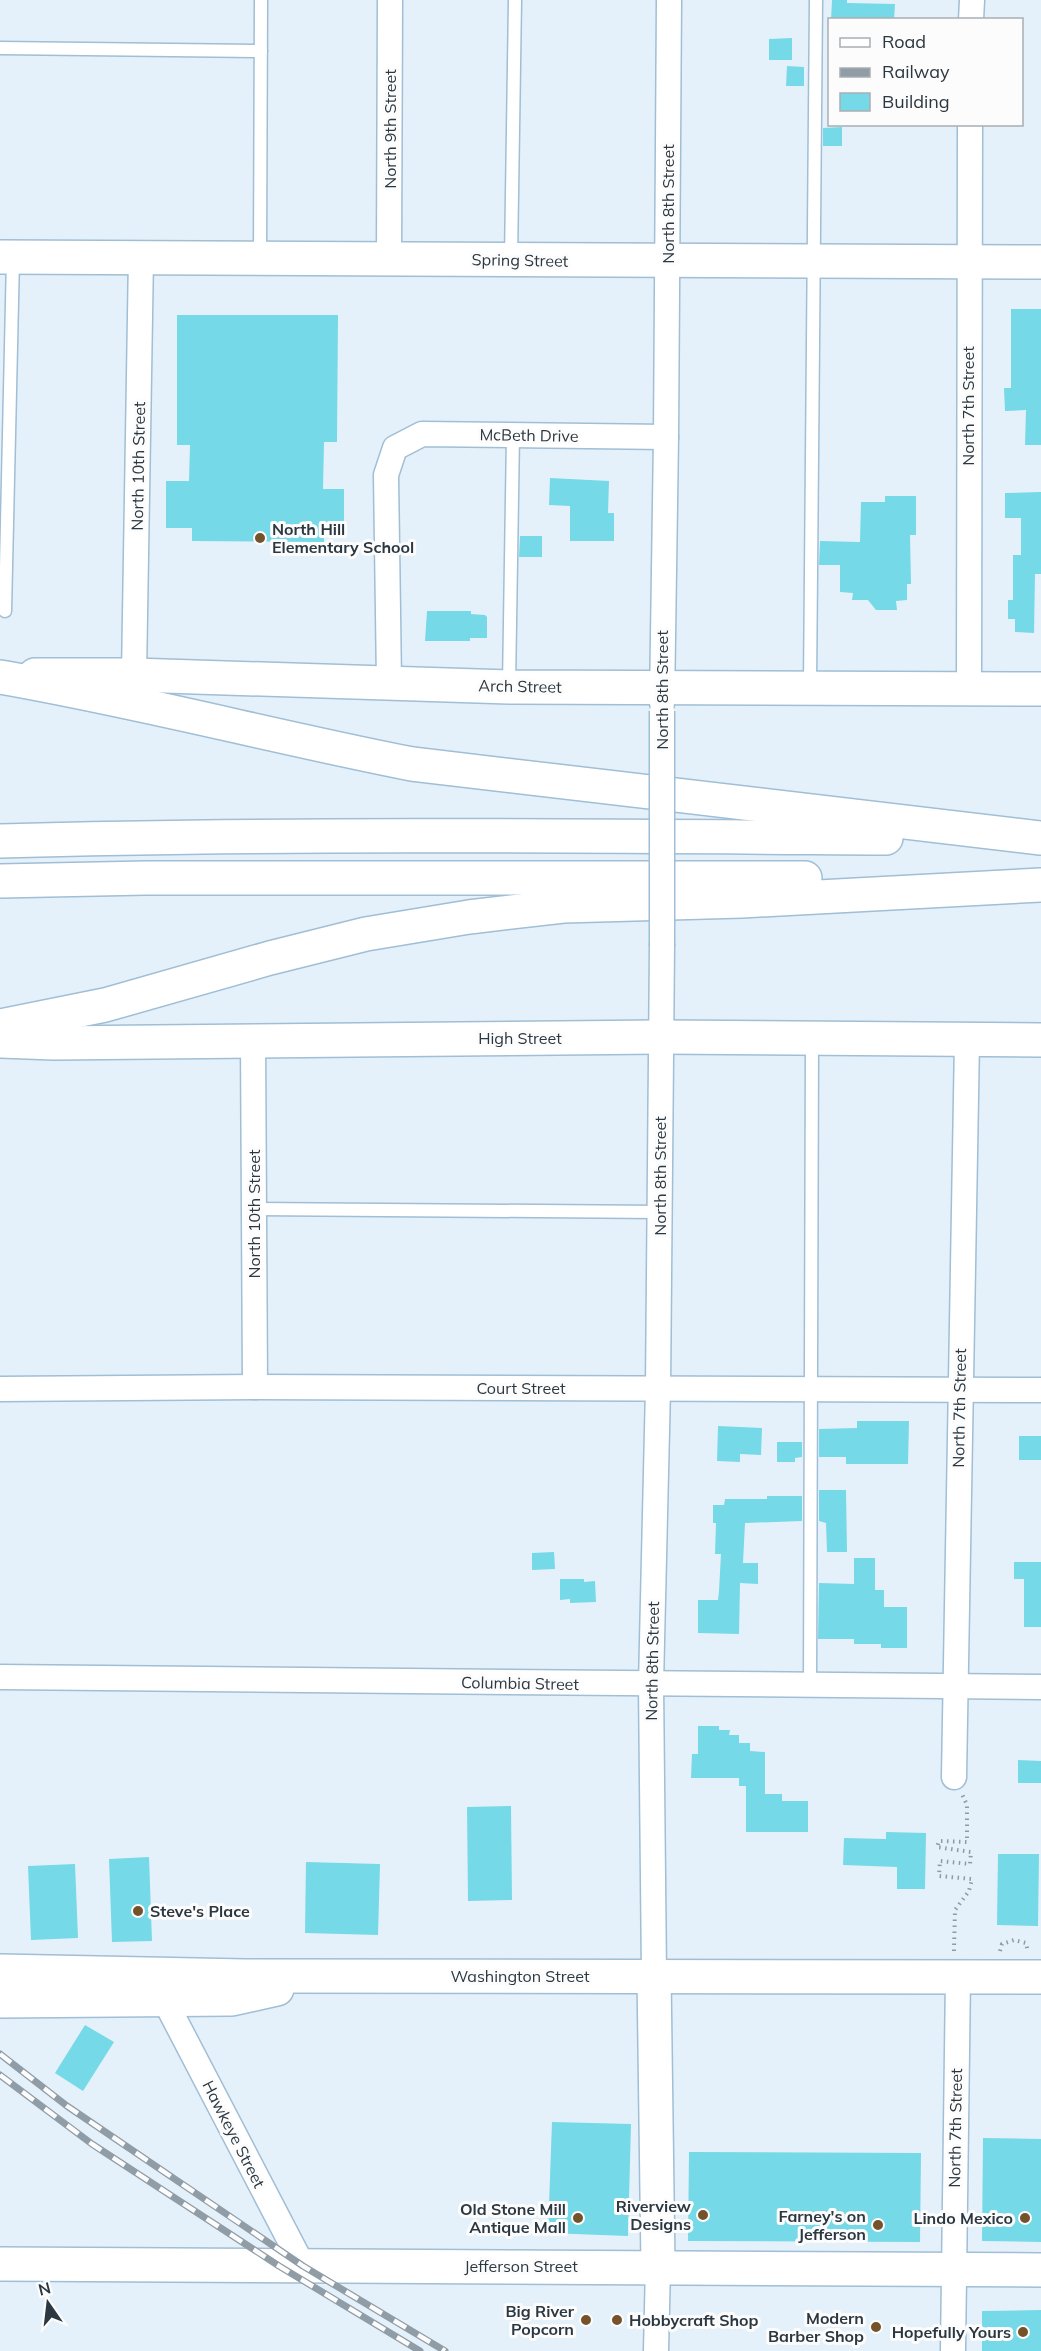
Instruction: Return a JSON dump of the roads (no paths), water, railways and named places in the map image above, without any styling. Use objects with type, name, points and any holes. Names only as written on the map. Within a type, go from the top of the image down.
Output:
[{"type":"main road","name":"Spring Street","points":[[7,256],[1041,262]]},
{"type":"main road","name":"Arch Street","points":[[0,676],[134,675],[389,682],[509,687],[662,699],[810,687],[1041,689]]},
{"type":"main road","points":[[0,676],[71,689],[412,764],[1041,839]]},
{"type":"main road","points":[[0,841],[368,835],[1041,839]]},
{"type":"main road","points":[[0,881],[146,878],[702,876],[1041,883]]},
{"type":"main road","points":[[0,1026],[105,1005],[270,958],[366,934],[469,917],[563,906],[742,901],[1041,883]]},
{"type":"main road","name":"High Street","points":[[0,1041],[54,1043],[660,1037],[1041,1040]]},
{"type":"main road","points":[[0,1950],[245,1957],[319,1976]]},
{"type":"main road","name":"Washington Street","points":[[0,1971],[245,1976],[654,1976],[956,1964],[1035,1964]]},
{"type":"main road","points":[[0,2001],[232,2000],[250,1997],[319,1976]]},
{"type":"main road","name":"North 8th Street","points":[[654,1976],[658,2266]]},
{"type":"main road","name":"Jefferson Street","points":[[0,2264],[1041,2270]]},
{"type":"street","name":"North 9th Street","points":[[389,259],[390,0]]},
{"type":"street","name":"North 8th Street","points":[[654,1976],[651,1684],[660,1212],[662,699],[669,0]]},
{"type":"street","points":[[971,18],[972,0]]},
{"type":"street","name":"North 7th Street","points":[[969,688],[970,126]]},
{"type":"street","name":"North 10th Street","points":[[134,675],[141,256]]},
{"type":"street","name":"McBeth Drive","points":[[389,682],[386,475],[395,448],[422,434],[666,437]]},
{"type":"street","name":"North 10th Street","points":[[253,1040],[255,1387]]},
{"type":"street","name":"North 7th Street","points":[[954,1777],[967,1040]]},
{"type":"street","name":"Court Street","points":[[0,1389],[255,1387],[1041,1390]]},
{"type":"street","name":"Columbia Street","points":[[0,1677],[1041,1687]]},
{"type":"street","name":"North 7th Street","points":[[953,2351],[956,1964]]},
{"type":"street","name":"Hawkeye Street","points":[[165,2001],[303,2266]]},
{"type":"street","name":"North 8th Street","points":[[656,2351],[658,2266]]},
{"type":"lane","points":[[260,257],[261,0]]},
{"type":"lane","points":[[511,260],[515,0]]},
{"type":"lane","points":[[810,687],[816,0]]},
{"type":"lane","points":[[0,48],[261,51]]},
{"type":"lane","points":[[5,611],[7,256]]},
{"type":"lane","points":[[509,687],[513,435]]},
{"type":"lane","points":[[810,1686],[809,1390],[812,1039]]},
{"type":"lane","points":[[255,1209],[660,1212]]},
{"type":"railway","points":[[0,2054],[67,2106],[303,2266],[445,2351]]},
{"type":"railway","points":[[0,2075],[92,2144],[279,2266],[420,2351]]},
{"type":"place","name":"North Hill Elementary School","points":[[260,538]]},
{"type":"place","name":"Steve's Place","points":[[138,1911]]},
{"type":"place","name":"Riverview Designs","points":[[703,2215]]},
{"type":"place","name":"Old Stone Mill Antique Mall","points":[[578,2218]]},
{"type":"place","name":"Lindo Mexico","points":[[1025,2218]]},
{"type":"place","name":"Farney's on Jefferson","points":[[878,2225]]},
{"type":"place","name":"Big River Popcorn","points":[[586,2320]]},
{"type":"place","name":"Hobbycraft Shop","points":[[617,2320]]},
{"type":"place","name":"Modern Barber Shop","points":[[876,2327]]},
{"type":"place","name":"Hopefully Yours","points":[[1023,2332]]}]
